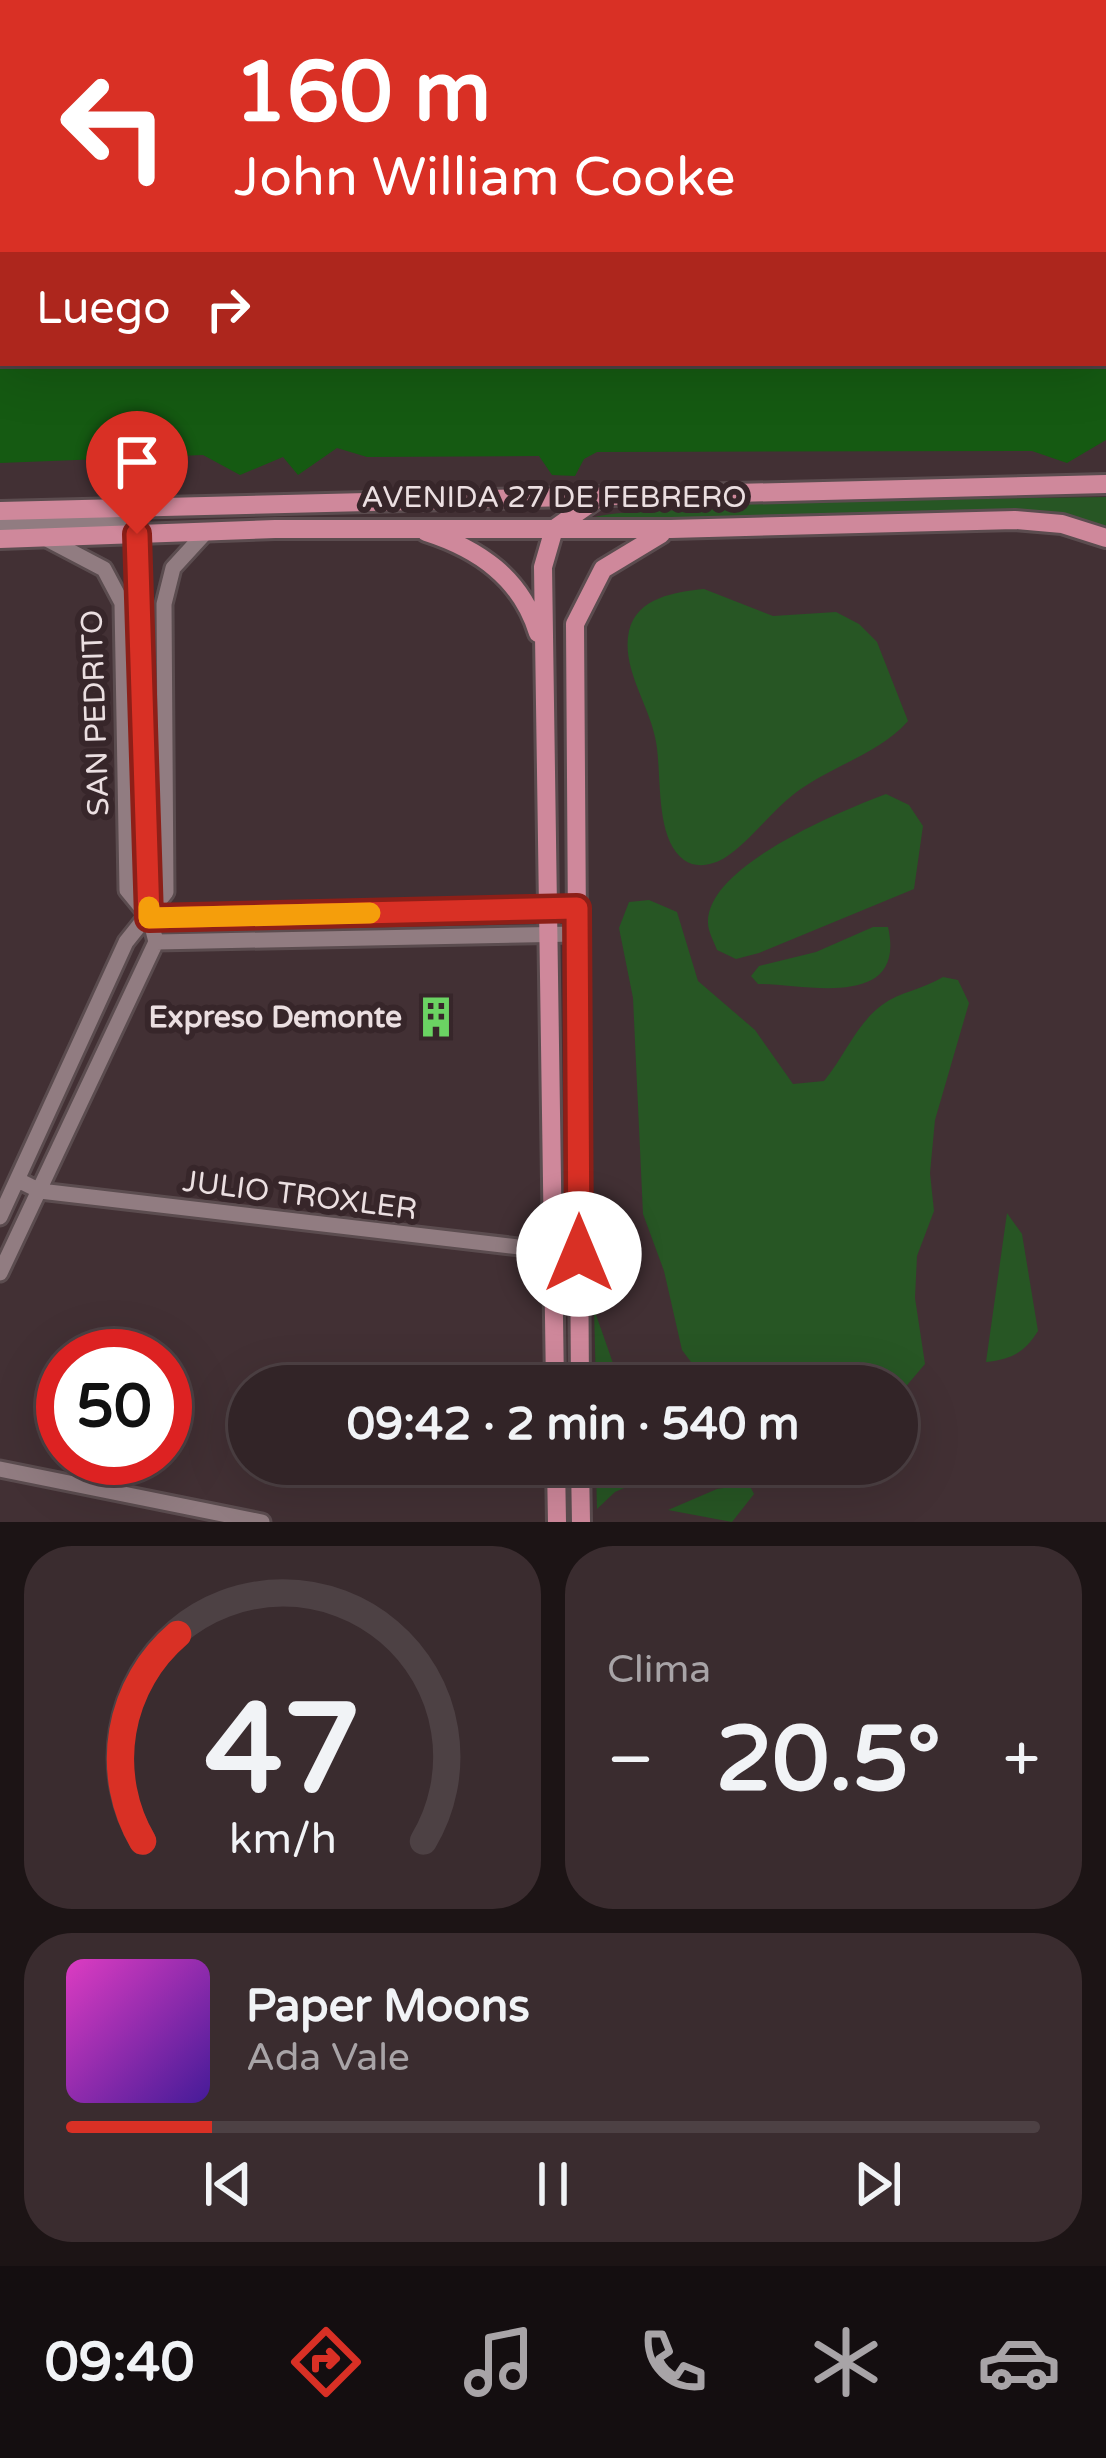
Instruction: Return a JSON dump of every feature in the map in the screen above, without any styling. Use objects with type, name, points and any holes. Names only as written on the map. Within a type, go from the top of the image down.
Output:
[{"type":"main road","name":"AVENIDA 27 DE FEBRERO","points":[[0,511],[1106,484]]},
{"type":"main road","points":[[555,1365],[543,567],[554,529],[601,496]]},
{"type":"main road","name":"AVENIDA 27 DE FEBRERO","points":[[0,539],[410,527],[671,529],[1015,520],[1061,524],[1106,538]]},
{"type":"main road","points":[[410,527],[464,545],[508,579],[525,602],[543,654]]},
{"type":"main road","points":[[580,1365],[574,624],[603,569],[634,545],[671,529]]},
{"type":"main road","points":[[556,1485],[556,1522]]},
{"type":"main road","points":[[580,1485],[581,1522]]},
{"type":"street","points":[[0,524],[127,522],[137,534]]},
{"type":"street","points":[[0,1216],[126,942],[166,892],[166,587],[184,552],[206,532]]},
{"type":"street","name":"SAN PEDRITO","points":[[137,534],[149,918],[156,942]]},
{"type":"street","name":"SAN PEDRITO","points":[[44,538],[104,569],[122,603],[127,890],[149,918]]},
{"type":"street","points":[[149,918],[577,908]]},
{"type":"street","points":[[0,1273],[156,942],[577,934]]},
{"type":"street","name":"JULIO TROXLER","points":[[17,1180],[40,1191],[579,1254]]},
{"type":"street","points":[[0,1469],[262,1522]]},
{"type":"shaded area","points":[[0,366],[1106,366],[1106,440],[1067,463],[1032,451],[597,452],[584,459],[575,476],[552,475],[539,456],[367,457],[337,448],[298,475],[283,457],[240,475],[203,455],[0,463]]},
{"type":"shaded area","points":[[1106,497],[1106,530],[579,522],[711,503]]},
{"type":"shaded area","points":[[704,589],[773,616],[836,612],[859,624],[877,642],[908,721],[883,743],[794,794],[726,857],[699,865],[684,860],[668,836],[655,737],[632,671],[628,644],[633,620],[649,604]]},
{"type":"shaded area","points":[[886,794],[909,805],[923,826],[914,889],[759,953],[736,959],[717,950],[708,923],[713,902],[729,881],[809,827]]},
{"type":"shaded area","points":[[649,900],[677,912],[698,981],[755,1030],[793,1084],[824,1081],[865,1021],[889,1001],[943,977],[958,980],[969,1003],[935,1120],[930,1173],[934,1211],[917,1256],[915,1298],[925,1364],[918,1372],[918,1365],[693,1365],[682,1350],[664,1271],[643,1214],[633,998],[619,928],[629,902]]},
{"type":"shaded area","points":[[873,927],[888,927],[890,954],[882,971],[868,982],[801,987],[758,984],[751,976],[759,966],[816,952]]},
{"type":"shaded area","points":[[1007,1213],[1022,1234],[1038,1331],[1016,1354],[986,1362]]},
{"type":"shaded area","points":[[594,1309],[614,1365],[595,1365]]},
{"type":"shaded area","points":[[596,1485],[631,1485],[615,1492],[597,1509]]},
{"type":"shaded area","points":[[750,1485],[754,1494],[732,1522],[668,1510],[717,1489]]},
{"type":"slow traffic","points":[[149,907],[149,918],[370,913]]},
{"type":"place","name":"Expreso Demonte","points":[[436,1017]]},
{"type":"route","points":[[137,534],[149,918],[577,908],[579,1254]]}]
